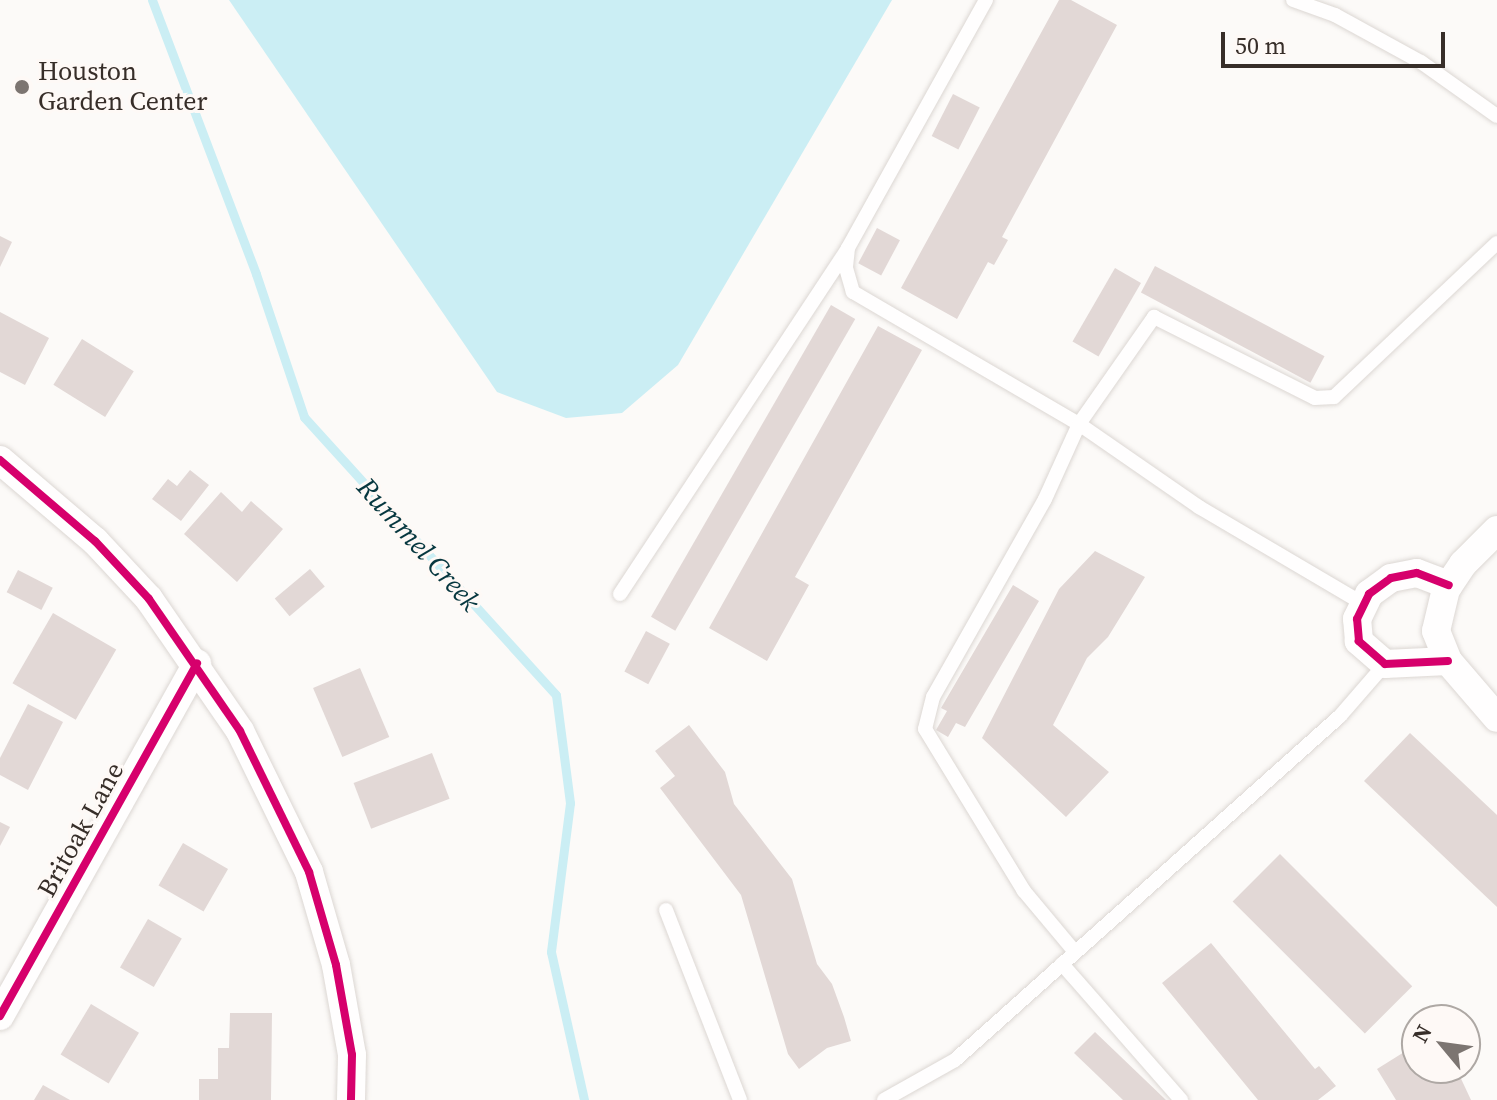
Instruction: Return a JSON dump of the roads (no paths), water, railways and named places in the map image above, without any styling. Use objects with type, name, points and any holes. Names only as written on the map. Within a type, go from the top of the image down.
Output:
[{"type":"street","points":[[0,460],[95,541],[149,599],[197,663],[240,731],[309,872],[336,965],[352,1055],[351,1100]]},
{"type":"street","points":[[1497,530],[1449,585],[1436,631],[1448,661],[1497,718]]},
{"type":"street","points":[[1448,661],[1385,664],[1359,641],[1357,619],[1362,603],[1391,578],[1417,573],[1449,585]]},
{"type":"street","name":"Britoak Lane","points":[[0,1016],[197,663]]},
{"type":"lane","points":[[620,594],[848,248],[986,0]]},
{"type":"lane","points":[[1293,0],[1335,15],[1409,55],[1497,116]]},
{"type":"lane","points":[[1075,952],[1024,891],[925,729],[933,697],[1045,499],[1079,424],[1154,317],[1315,398],[1334,397],[1497,243]]},
{"type":"lane","points":[[848,248],[846,268],[853,292],[863,301],[1079,424],[1199,507],[1362,603]]},
{"type":"lane","points":[[884,1100],[955,1060],[1340,716],[1385,664]]},
{"type":"lane","points":[[666,910],[740,1100]]},
{"type":"lane","points":[[1062,964],[1181,1100]]},
{"type":"water","points":[[229,0],[892,0],[678,365],[622,413],[566,418],[497,392]]},
{"type":"waterway","name":"Rummel Creek","points":[[152,0],[256,274],[304,417],[556,695],[570,803],[551,952],[584,1100]]},
{"type":"place","name":"Houston Garden Center","points":[[22,87]]}]
